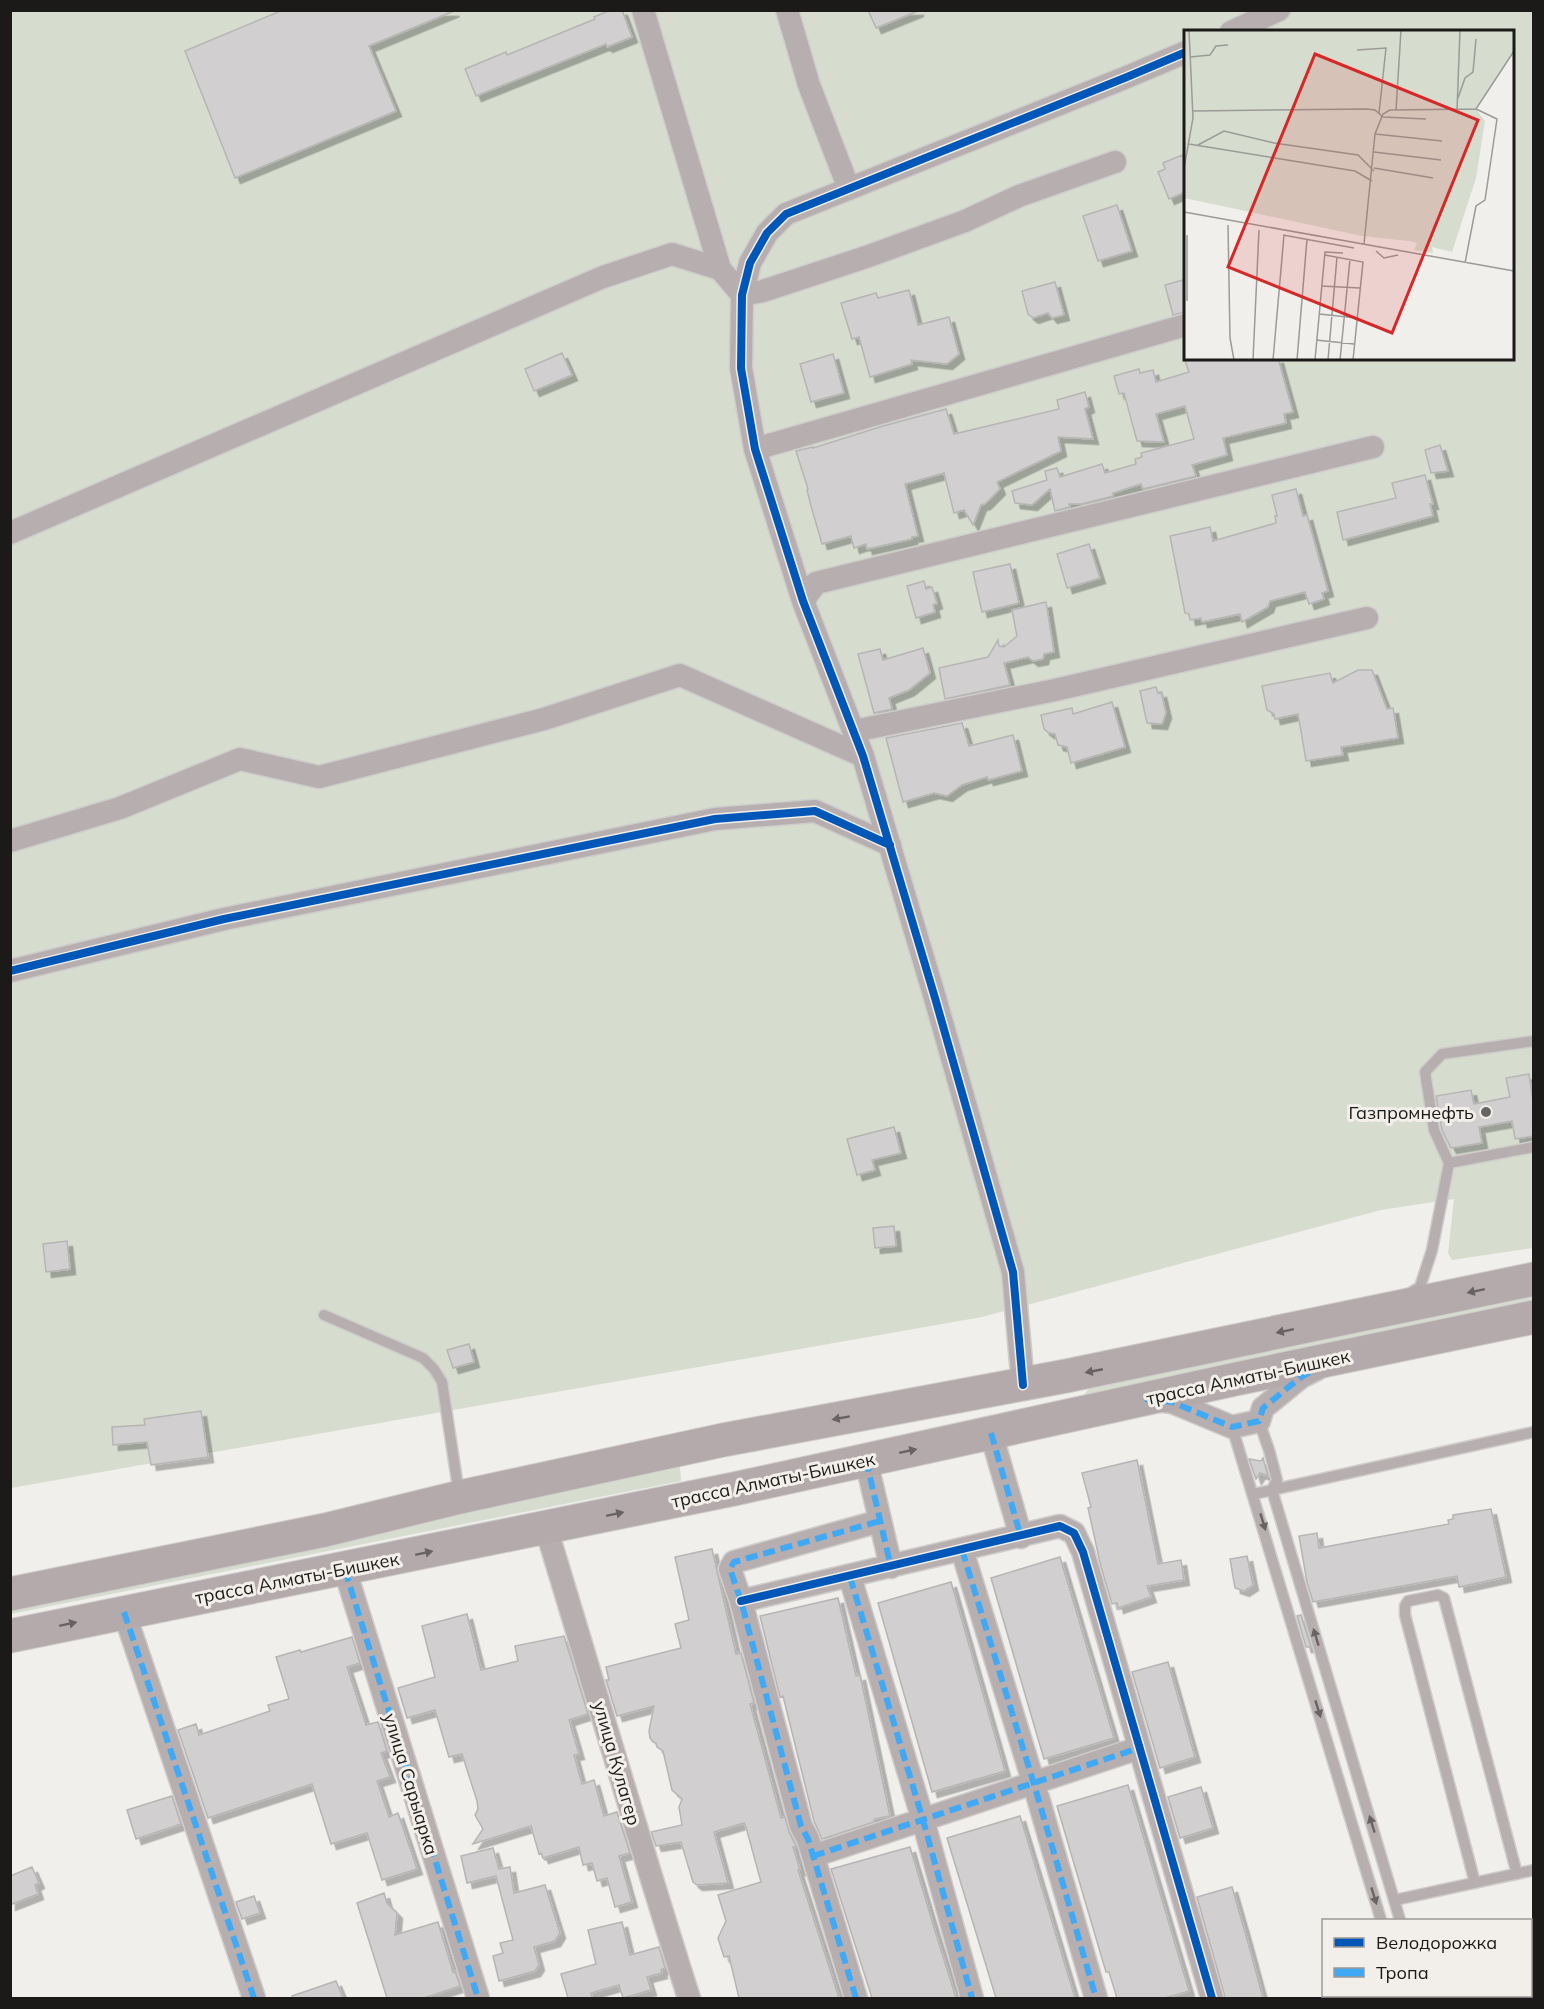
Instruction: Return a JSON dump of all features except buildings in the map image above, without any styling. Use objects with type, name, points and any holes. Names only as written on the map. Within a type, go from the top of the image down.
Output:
[{"type":"highway","name":"трасса Алматы-Бишкек","points":[[10,1594],[325,1530],[460,1497],[723,1440],[1023,1385],[1533,1279]]},
{"type":"highway","name":"трасса Алматы-Бишкек","points":[[10,1636],[345,1570],[734,1489],[1533,1317]]},
{"type":"highway","points":[[723,1440],[734,1489]]},
{"type":"street","points":[[643,10],[720,268],[742,295]]},
{"type":"street","points":[[787,10],[809,85],[849,189]]},
{"type":"street","points":[[1235,30],[1280,10]]},
{"type":"street","points":[[1023,1385],[1013,1272],[863,756],[803,601],[755,449],[741,368],[742,295],[750,263],[767,233],[786,214],[1184,52]]},
{"type":"street","points":[[742,295],[763,291],[877,253],[965,221],[1019,196],[1115,162]]},
{"type":"street","points":[[10,532],[603,277],[672,254],[720,268]]},
{"type":"street","points":[[755,449],[1184,326]]},
{"type":"street","points":[[803,601],[816,583],[1373,447]]},
{"type":"street","points":[[854,731],[1055,690],[1367,618]]},
{"type":"street","points":[[10,841],[120,808],[240,759],[319,777],[543,719],[680,675],[863,756]]},
{"type":"street","points":[[10,971],[224,920],[715,819],[814,811],[890,845]]},
{"type":"street","points":[[1145,1399],[1172,1402],[1233,1427],[1259,1421],[1263,1408],[1301,1377],[1336,1358]]},
{"type":"street","points":[[991,1433],[1021,1537]]},
{"type":"street","points":[[866,1460],[891,1567]]},
{"type":"street","points":[[856,1998],[808,1839],[801,1826],[741,1601],[730,1569],[734,1562],[880,1521]]},
{"type":"street","points":[[741,1601],[1060,1526],[1074,1533],[1083,1552],[1212,1998]]},
{"type":"street","name":"улица Кулагер","points":[[546,1528],[651,1880],[689,1998]]},
{"type":"street","points":[[962,1550],[1034,1784],[1096,1998]]},
{"type":"street","name":"улица Сарыарка","points":[[345,1570],[478,1998]]},
{"type":"street","points":[[850,1577],[923,1820],[972,1998]]},
{"type":"street","points":[[124,1612],[254,1998]]},
{"type":"street","points":[[813,1856],[1139,1748]]},
{"type":"lane","points":[[1381,1311],[1420,1287],[1432,1250],[1449,1163],[1434,1130],[1425,1072],[1442,1054],[1533,1041]]},
{"type":"lane","points":[[1449,1163],[1533,1148]]},
{"type":"lane","points":[[324,1315],[423,1358],[434,1369],[442,1382],[460,1497]]},
{"type":"lane","points":[[1259,1421],[1277,1480],[1272,1490],[1400,1919]]},
{"type":"lane","points":[[1233,1427],[1381,1919]]},
{"type":"lane","points":[[1254,1494],[1533,1432]]},
{"type":"lane","points":[[1475,1883],[1405,1615],[1405,1606],[1408,1601],[1438,1595],[1444,1598],[1517,1874]]},
{"type":"lane","points":[[1395,1900],[1533,1870]]},
{"type":"shaded area","points":[[11,11],[1533,11],[1533,1248],[1452,1260],[1448,1253],[1454,1199],[1381,1210],[982,1317],[11,1488]]},
{"type":"shaded area","points":[[1533,1290],[1533,1301],[1084,1395],[1092,1384]]},
{"type":"shaded area","points":[[680,1466],[681,1481],[11,1614],[11,1602]]},
{"type":"marked path","points":[[1145,1399],[1172,1402],[1232,1427],[1259,1421],[1263,1408],[1301,1377],[1336,1358]]},
{"type":"marked path","points":[[991,1433],[1021,1537]]},
{"type":"marked path","points":[[866,1460],[891,1567]]},
{"type":"marked path","points":[[856,1998],[808,1839],[801,1826],[741,1601],[730,1569],[734,1562],[880,1521]]},
{"type":"marked path","points":[[962,1550],[1034,1784],[1096,1998]]},
{"type":"marked path","points":[[345,1570],[478,1998]]},
{"type":"marked path","points":[[850,1577],[923,1820],[972,1998]]},
{"type":"marked path","points":[[124,1612],[254,1998]]},
{"type":"marked path","points":[[813,1856],[1139,1748]]},
{"type":"cycle path","points":[[1023,1385],[1013,1272],[935,998],[863,756],[803,601],[755,449],[741,368],[742,295],[750,263],[767,233],[786,214],[1184,53]]},
{"type":"cycle path","points":[[10,971],[224,919],[715,819],[815,811],[890,845]]},
{"type":"cycle path","points":[[741,1601],[1060,1526],[1074,1533],[1083,1552],[1212,1998]]},
{"type":"place","name":"Газпромнефть","points":[[1486,1112]]}]
